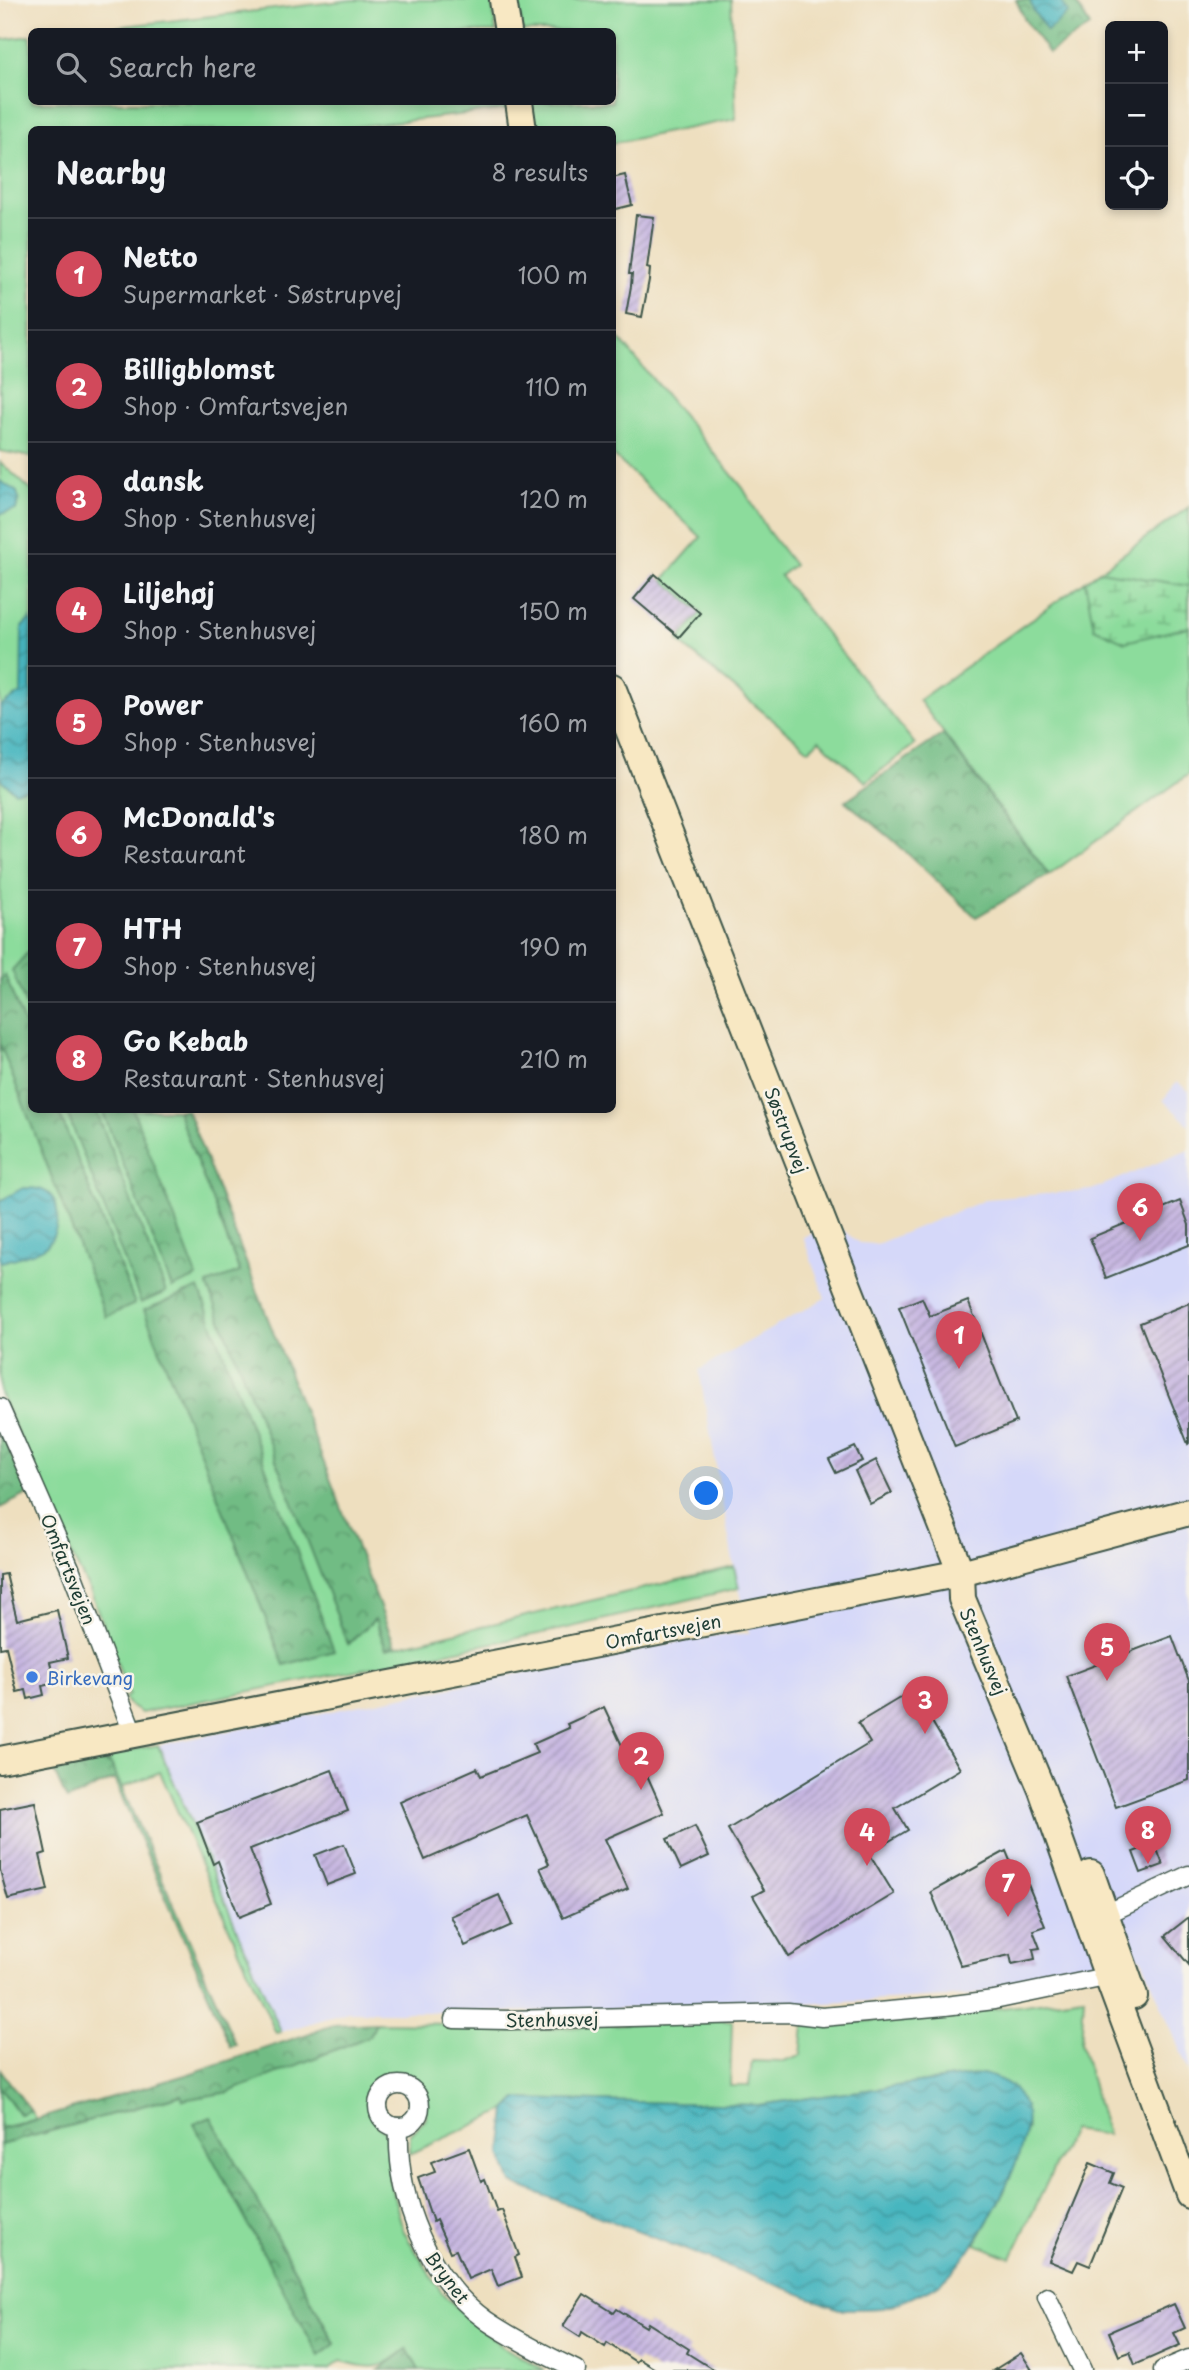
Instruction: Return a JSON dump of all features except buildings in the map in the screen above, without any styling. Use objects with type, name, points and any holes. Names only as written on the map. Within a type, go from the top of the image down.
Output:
[{"type":"street","points":[[503,0],[507,28]]},
{"type":"street","points":[[519,105],[522,126]]},
{"type":"street","name":"Søstrupvej","points":[[616,697],[961,1573]]},
{"type":"street","name":"Omfartsvejen","points":[[0,1408],[70,1568],[133,1733]]},
{"type":"street","name":"Omfartsvejen","points":[[0,1760],[961,1573],[1189,1512]]},
{"type":"street","name":"Stenhusvej","points":[[961,1573],[962,1599],[1098,1919],[1189,2195]]},
{"type":"street","points":[[1098,1919],[1189,1875]]},
{"type":"street","name":"Stenhusvej","points":[[454,2019],[788,2013],[822,2017],[995,2000],[1117,1974]]},
{"type":"street","name":"Stenhusvej","points":[[1117,1974],[1189,2153]]},
{"type":"street","name":"Brynet","points":[[399,2127],[398,2144],[408,2202],[425,2246],[447,2281],[485,2320],[520,2342],[576,2370]]},
{"type":"street","points":[[1047,2297],[1082,2370]]},
{"type":"street","points":[[1163,2370],[1189,2359]]},
{"type":"shaded area","points":[[1177,1082],[1189,1091],[1189,1125],[1163,1100]]},
{"type":"shaded area","points":[[1189,1150],[1189,2072],[1141,1957],[967,1996],[806,2004],[504,2012],[348,2012],[281,2032],[159,1745],[709,1636],[750,1633],[734,1567],[699,1370],[825,1298],[803,1237],[835,1224],[859,1243],[877,1244],[987,1199],[1091,1190]]},
{"type":"green space","points":[[352,0],[492,0],[496,28],[108,28]]},
{"type":"green space","points":[[518,0],[731,0],[736,119],[616,142],[616,126],[534,126],[531,105],[616,105],[616,28],[522,28]]},
{"type":"green space","points":[[1016,0],[1074,0],[1090,26],[1049,53],[1025,20]]},
{"type":"green space","points":[[28,36],[28,105],[507,105],[508,109],[361,126],[28,126],[28,456],[0,451],[0,40]]},
{"type":"green space","points":[[616,335],[743,488],[768,531],[794,565],[780,576],[915,744],[866,782],[819,740],[809,750],[678,641],[701,612],[663,580],[701,537],[616,458]]},
{"type":"green space","points":[[0,462],[28,487],[28,1113],[178,1113],[240,1273],[208,1284],[349,1644],[375,1618],[386,1649],[734,1567],[739,1588],[563,1629],[141,1713],[124,1698],[129,1695],[91,1593],[0,1393]]},
{"type":"green space","points":[[1189,507],[1189,774],[1049,875],[919,700]]},
{"type":"green space","points":[[1100,571],[1189,586],[1189,627],[1125,642],[1094,628],[1085,581]]},
{"type":"green space","points":[[943,734],[1049,875],[976,917],[892,839],[845,801]]},
{"type":"green space","points":[[28,952],[28,1011],[12,970]]},
{"type":"green space","points":[[5,975],[28,1034],[28,1113],[59,1113],[135,1304],[106,1317],[0,1044],[0,981]]},
{"type":"green space","points":[[67,1113],[97,1113],[166,1292],[141,1303]]},
{"type":"green space","points":[[103,1113],[134,1113],[197,1277],[172,1288]]},
{"type":"green space","points":[[178,1113],[188,1113],[395,1646],[386,1649],[375,1619],[348,1644],[207,1284],[240,1272]]},
{"type":"green space","points":[[199,1288],[334,1651],[284,1665],[144,1310]]},
{"type":"green space","points":[[0,1430],[28,1494],[0,1508]]},
{"type":"green space","points":[[158,1745],[281,2032],[276,2033],[160,1772],[121,1788],[111,1764],[99,1759],[41,1774],[45,1766],[100,1754],[106,1761],[110,1761],[113,1753]]},
{"type":"green space","points":[[99,1759],[111,1764],[236,2045],[231,2047],[114,1779],[67,1800],[54,1771]]},
{"type":"green space","points":[[1084,1997],[1081,2043],[1107,2135],[1072,2130],[1011,2258],[975,2244],[1004,2192],[1027,2128],[1025,2106],[983,2074],[758,2105],[517,2099],[506,2110],[410,2154],[410,2135],[426,2119],[426,2095],[413,2080],[390,2079],[376,2094],[371,2107],[376,2121],[389,2136],[389,2180],[404,2232],[442,2293],[503,2347],[545,2370],[419,2370],[407,2349],[377,2366],[341,2361],[329,2370],[0,2370],[0,2145],[182,2095],[183,2100],[369,2036],[376,2023],[458,2024],[500,2032],[713,2018],[732,2022],[730,2086],[749,2086],[752,2061],[781,2062],[801,2055],[804,2026],[965,2013]],"holes":[[[211,2118],[335,2343],[319,2355],[195,2124]]]},
{"type":"green space","points":[[376,2023],[370,2036],[229,2092],[183,2100],[181,2095],[0,2145],[0,2128],[189,2074],[334,2025]]},
{"type":"green space","points":[[0,2069],[30,2110],[20,2114],[0,2087]]},
{"type":"green space","points":[[0,2087],[19,2114],[30,2110],[36,2119],[0,2128]]},
{"type":"green space","points":[[211,2117],[335,2344],[319,2356],[194,2124]]},
{"type":"green space","points":[[407,2349],[419,2370],[379,2370]]},
{"type":"water","points":[[1030,0],[1060,0],[1068,13],[1047,31],[1033,10]]},
{"type":"water","points":[[0,481],[17,492],[19,500],[16,510],[0,514]]},
{"type":"water","points":[[28,621],[28,788],[15,792],[0,779],[0,706],[21,693],[22,627]]},
{"type":"water","points":[[23,1188],[43,1191],[53,1199],[57,1214],[56,1230],[43,1248],[2,1262],[0,1201]]},
{"type":"water","points":[[983,2074],[1007,2083],[1024,2104],[1026,2121],[1022,2144],[1012,2172],[983,2229],[951,2273],[937,2285],[902,2302],[882,2308],[839,2309],[512,2183],[501,2154],[506,2110],[517,2099],[758,2105]]},
{"type":"place","name":"McDonald's","points":[[1140,1241]]},
{"type":"place","name":"Netto","points":[[959,1369]]},
{"type":"place","name":"Birkevang","points":[[32,1677]]},
{"type":"place","name":"Power","points":[[1107,1681]]},
{"type":"place","name":"dansk","points":[[925,1734]]},
{"type":"place","name":"Billigblomst","points":[[641,1790]]},
{"type":"place","name":"Go Kebab","points":[[1148,1864]]},
{"type":"place","name":"Liljehøj","points":[[867,1866]]},
{"type":"place","name":"HTH","points":[[1008,1917]]}]
